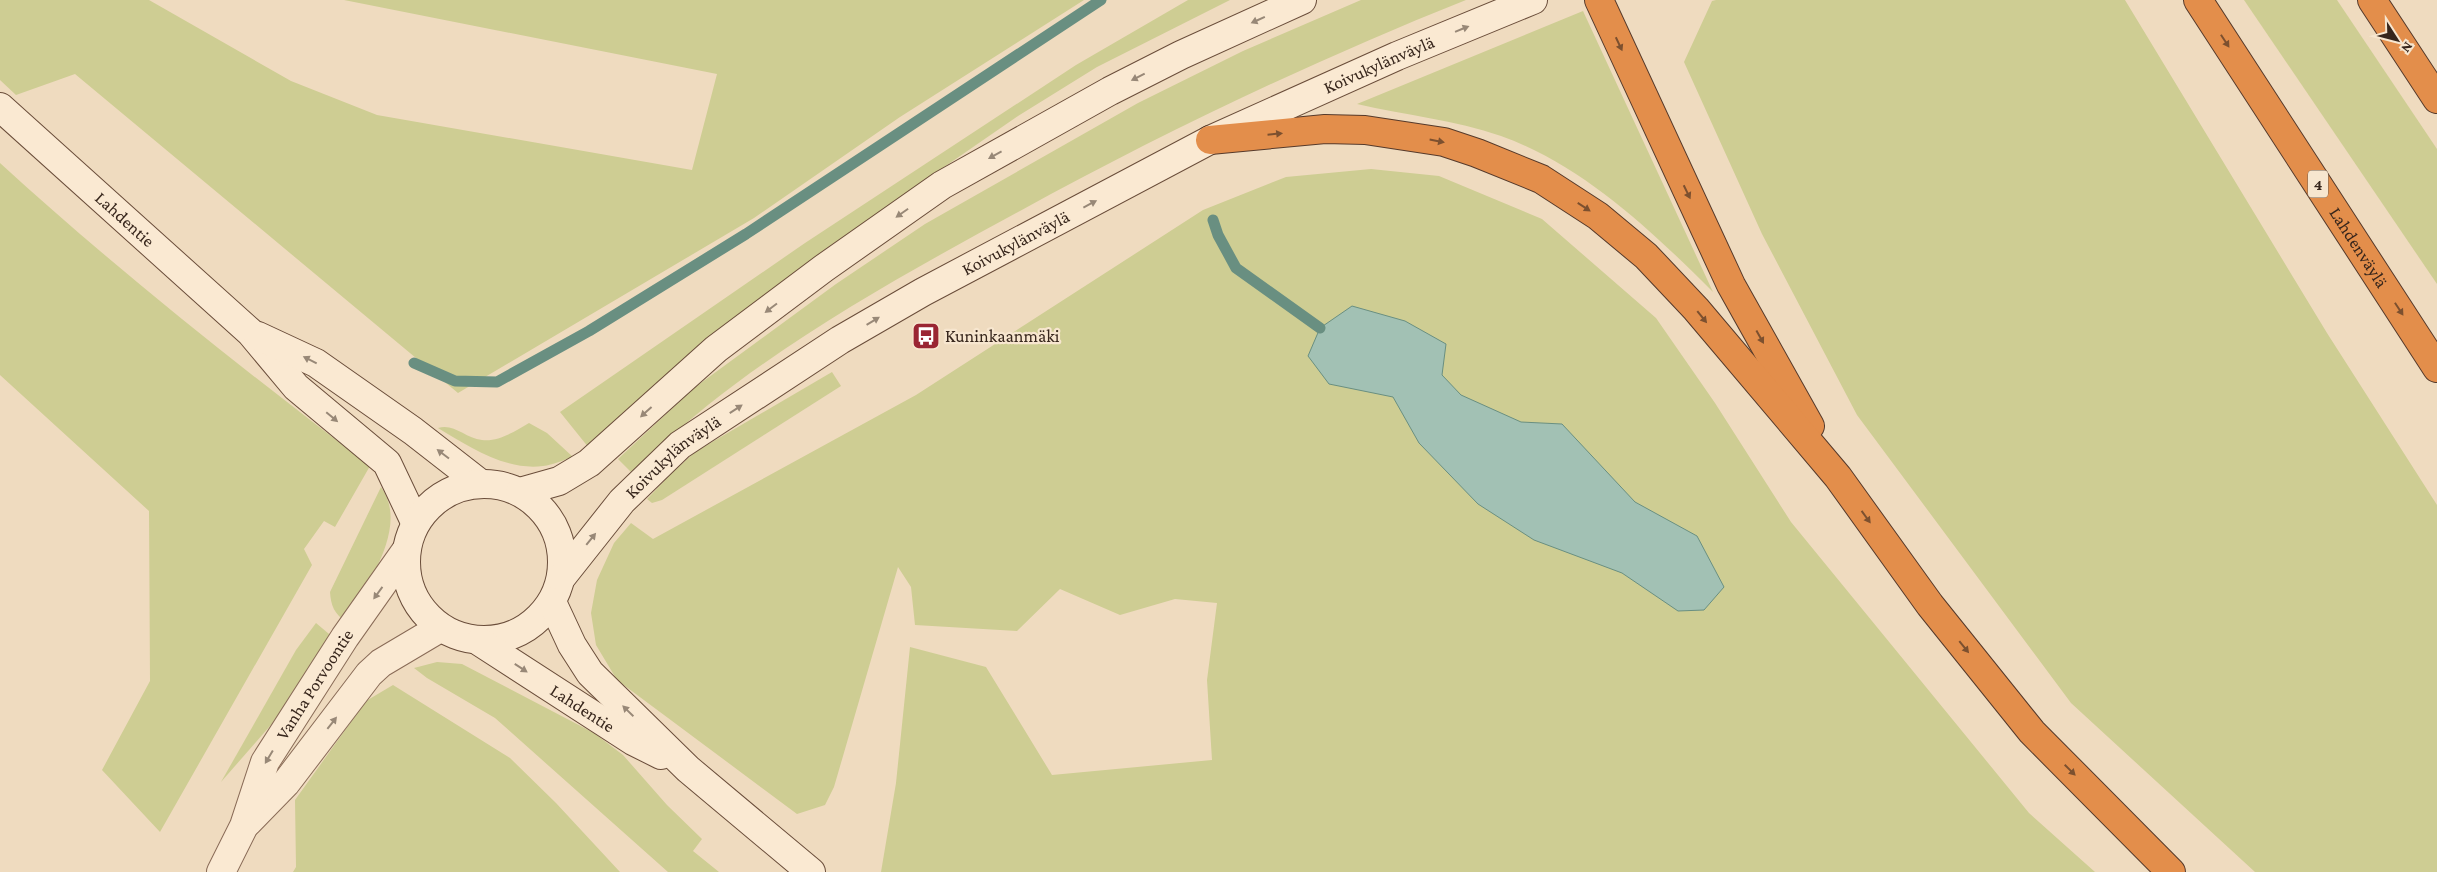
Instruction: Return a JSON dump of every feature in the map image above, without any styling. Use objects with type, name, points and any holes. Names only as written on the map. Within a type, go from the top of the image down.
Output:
[{"type":"highway","points":[[1599,0],[1731,285],[1838,477]]},
{"type":"highway","name":"Lahdenväylä","points":[[2198,0],[2437,368]]},
{"type":"highway","points":[[2372,0],[2437,100]]},
{"type":"highway","points":[[1210,140],[1325,129],[1365,130],[1444,142],[1541,179],[1598,216],[1646,256],[1696,309],[1838,477],[1930,605],[2032,732],[2171,872]]},
{"type":"main road","points":[[520,492],[559,481],[589,463],[716,349],[824,268],[942,185],[1110,91],[1181,55],[1302,0]]},
{"type":"main road","name":"Koivukylänväylä","points":[[556,590],[622,501],[680,445],[840,340],[923,292],[1210,140],[1397,56],[1533,0]]},
{"type":"main road","name":"Lahdentie","points":[[0,108],[250,332],[296,387],[387,463],[416,522]]},
{"type":"main road","name":"Lahdentie","points":[[250,332],[316,363],[413,432],[481,484]]},
{"type":"main road","points":[[481,484],[502,486],[520,492],[539,506],[552,522],[561,547],[556,590],[534,624],[508,637],[480,642],[460,638],[440,628],[421,611],[408,586],[405,552],[416,522],[432,503],[457,488],[481,484]]},
{"type":"main road","name":"Vanha Porvoontie","points":[[221,872],[244,826],[265,762],[346,637],[405,552]]},
{"type":"main road","name":"Lahdentie","points":[[556,590],[572,645],[590,673],[688,770],[811,872]]},
{"type":"main road","name":"Vanha Porvoontie","points":[[244,826],[286,783],[369,674],[381,663],[440,628]]},
{"type":"main road","name":"Lahdentie","points":[[480,642],[633,741],[688,770]]},
{"type":"shaded area","points":[[0,0],[149,0],[291,81],[377,115],[692,170],[717,74],[344,0],[1084,0],[900,117],[754,218],[458,393],[75,74],[16,95],[0,80]]},
{"type":"shaded area","points":[[1188,0],[1230,0],[1097,67],[1018,116],[824,250],[709,339],[589,448],[560,412],[805,243],[1076,65]]},
{"type":"shaded area","points":[[1361,0],[1466,0],[1409,23],[1240,99],[1129,153],[1020,211],[860,301],[782,351],[708,405],[631,472],[618,459],[694,388],[836,284],[925,224],[1138,103],[1243,51]]},
{"type":"shaded area","points":[[2125,0],[2327,333],[2437,505],[2437,872],[2255,872],[2071,703],[1857,415],[1762,234],[1684,62],[1712,1]]},
{"type":"shaded area","points":[[2244,0],[2337,0],[2437,149],[2437,284]]},
{"type":"shaded area","points":[[1583,11],[1713,292],[1666,246],[1615,202],[1560,164],[1531,149],[1484,130],[1357,104]]},
{"type":"shaded area","points":[[0,163],[135,281],[370,466],[335,527],[324,521],[304,549],[312,565],[160,832],[102,770],[150,681],[149,511],[0,375]]},
{"type":"shaded area","points":[[1371,169],[1439,176],[1542,219],[1656,318],[1715,403],[1791,522],[2029,813],[2095,872],[881,872],[896,783],[910,647],[986,667],[1052,775],[1212,760],[1207,680],[1217,603],[1175,599],[1120,615],[1060,589],[1017,631],[915,625],[911,587],[898,567],[834,787],[825,805],[797,814],[617,680],[596,645],[591,613],[597,580],[614,543],[631,523],[653,539],[916,395],[1203,210],[1286,177]]},
{"type":"shaded area","points":[[1352,306],[1405,321],[1446,344],[1442,375],[1461,395],[1521,422],[1562,424],[1635,502],[1697,536],[1724,587],[1704,610],[1678,611],[1622,573],[1534,540],[1478,504],[1419,443],[1393,397],[1329,384],[1308,356],[1320,328]]},
{"type":"shaded area","points":[[832,372],[841,386],[662,500],[652,503],[647,499],[695,452]]},
{"type":"shaded area","points":[[529,423],[547,433],[573,457],[543,466],[515,465],[488,456],[438,428],[449,427],[476,439],[488,440],[507,435]]},
{"type":"shaded area","points":[[381,487],[389,503],[391,520],[388,538],[374,574],[346,622],[334,609],[330,592]]},
{"type":"shaded area","points":[[316,623],[335,639],[298,694],[221,782],[296,650]]},
{"type":"shaded area","points":[[437,662],[462,664],[594,733],[623,755],[667,805],[702,839],[693,851],[719,872],[668,872],[495,718],[427,678],[414,668]]},
{"type":"shaded area","points":[[393,685],[510,758],[556,803],[620,872],[293,872],[296,867],[295,800],[366,701]]},
{"type":"waterway","points":[[414,363],[455,381],[497,382],[589,331],[746,234],[1101,0]]},
{"type":"waterway","points":[[1213,220],[1218,235],[1236,268],[1320,328]]},
{"type":"place","name":"Kuninkaanmäki","points":[[926,336]]}]
